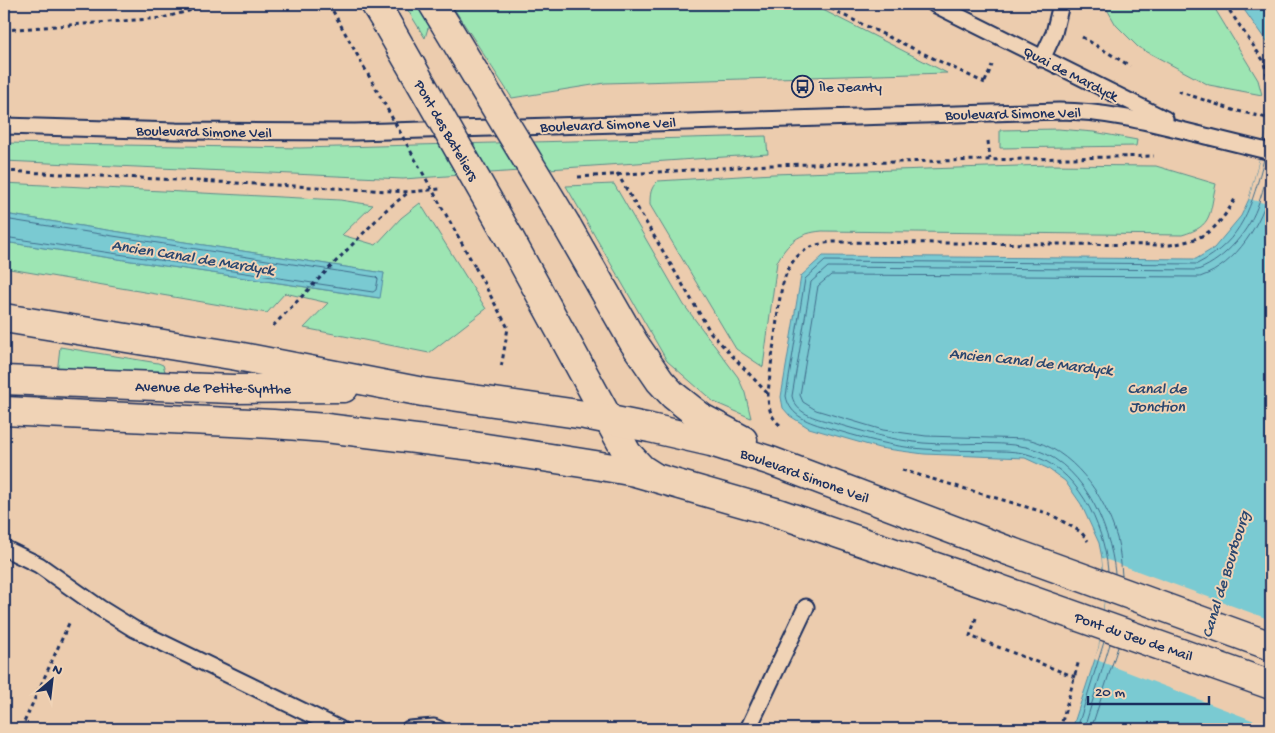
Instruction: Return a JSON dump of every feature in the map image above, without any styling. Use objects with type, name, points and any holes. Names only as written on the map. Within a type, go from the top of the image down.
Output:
[{"type":"main road","points":[[433,4],[634,343],[655,374],[673,395],[709,422],[813,477]]},
{"type":"main road","name":"Pont des Bateliers","points":[[380,13],[509,238],[627,453],[642,468],[658,478]]},
{"type":"main road","name":"Boulevard Simone Veil","points":[[4,318],[237,356],[423,392],[608,419],[711,442],[813,477],[1271,646]]},
{"type":"main road","name":"Avenue de Petite-Synthe","points":[[4,380],[233,389],[366,387],[423,392]]},
{"type":"main road","points":[[4,411],[274,424],[361,432],[473,446],[595,465],[658,478]]},
{"type":"main road","name":"Pont du Jeu de Mail","points":[[658,478],[803,520],[1271,685]]},
{"type":"lane","name":"Quai de Mardyck","points":[[934,4],[1150,113],[1210,137]]},
{"type":"lane","points":[[1042,59],[1058,20],[1061,4]]},
{"type":"lane","name":"Boulevard Simone Veil","points":[[4,126],[355,132],[1059,111],[1127,118],[1210,137]]},
{"type":"lane","points":[[1210,137],[1271,152]]},
{"type":"lane","points":[[4,548],[38,565],[134,629],[340,729]]},
{"type":"lane","points":[[748,729],[806,607]]},
{"type":"lane","points":[[409,729],[434,727],[439,729]]},
{"type":"path","points":[[4,30],[162,18],[189,12],[203,4]]},
{"type":"path","points":[[329,4],[508,328],[500,373]]},
{"type":"path","points":[[824,4],[985,83]]},
{"type":"path","points":[[1225,4],[1263,60],[1270,84],[1267,97]]},
{"type":"path","points":[[1058,20],[1133,68]]},
{"type":"path","points":[[990,159],[985,83],[1004,39]]},
{"type":"path","points":[[1174,89],[1236,111],[1271,119]]},
{"type":"path","points":[[768,394],[711,332],[617,173],[769,165],[1157,156]]},
{"type":"path","points":[[4,171],[410,192],[395,202],[372,224],[268,332]]},
{"type":"path","points":[[785,429],[771,414],[768,406],[781,286],[793,262],[807,248],[815,244],[844,242],[1170,245],[1190,242],[1210,232],[1226,214],[1235,199]]},
{"type":"path","points":[[897,469],[1050,514],[1081,532],[1092,549]]},
{"type":"path","points":[[21,729],[82,596]]},
{"type":"path","points":[[977,615],[970,636],[1075,677]]},
{"type":"path","points":[[1060,729],[1079,660]]},
{"type":"green space","points":[[404,4],[422,4],[432,28],[428,28],[425,38]]},
{"type":"green space","points":[[451,4],[814,4],[947,73],[605,83],[512,98]]},
{"type":"green space","points":[[1104,4],[1212,4],[1258,80],[1262,95],[1209,85],[1138,47],[1116,25]]},
{"type":"green space","points":[[1058,129],[1094,132],[1137,140],[1136,146],[1000,148],[1000,130]]},
{"type":"green space","points":[[766,136],[768,154],[403,179],[4,161],[4,143],[300,148]]},
{"type":"green space","points":[[1049,165],[1156,166],[1216,184],[1211,211],[1205,223],[1182,235],[822,231],[801,236],[785,249],[777,262],[763,367],[736,349],[650,205],[653,186],[658,181],[773,174]]},
{"type":"green space","points":[[4,183],[340,200],[373,205],[342,235],[376,245],[401,218],[420,203],[486,309],[429,353],[304,328],[328,303],[285,293],[267,313],[4,268],[4,242],[379,298],[384,273],[4,214]]},
{"type":"green space","points":[[614,184],[684,305],[738,377],[745,393],[751,418],[714,402],[667,361],[566,186]]},
{"type":"green space","points":[[60,347],[158,363],[163,365],[165,371],[163,375],[57,373]]},
{"type":"water","points":[[1240,4],[1271,4],[1271,48]]},
{"type":"water","points":[[1271,115],[1271,714],[1263,729],[1072,729],[1099,647],[1105,597],[1099,543],[1081,504],[1065,481],[1047,468],[1025,458],[924,454],[879,448],[809,428],[790,416],[783,408],[781,397],[801,276],[823,256],[1196,259],[1214,248],[1241,216],[1249,199]]},
{"type":"water","name":"Ancien Canal de Mardyck","points":[[4,214],[384,273],[380,298],[4,242]]},
{"type":"pier","points":[[1271,115],[1271,205],[1249,199]]},
{"type":"pier","points":[[1102,558],[1271,620],[1271,714],[1265,725],[1094,659],[1099,647],[1105,597]]},
{"type":"place","name":"Île Jeanty","points":[[803,86]]},
{"type":"water label","name":"Canal de Jonction","points":[[1157,396]]},
{"type":"water label","name":"Canal de Bourbourg","points":[[1224,574]]}]
